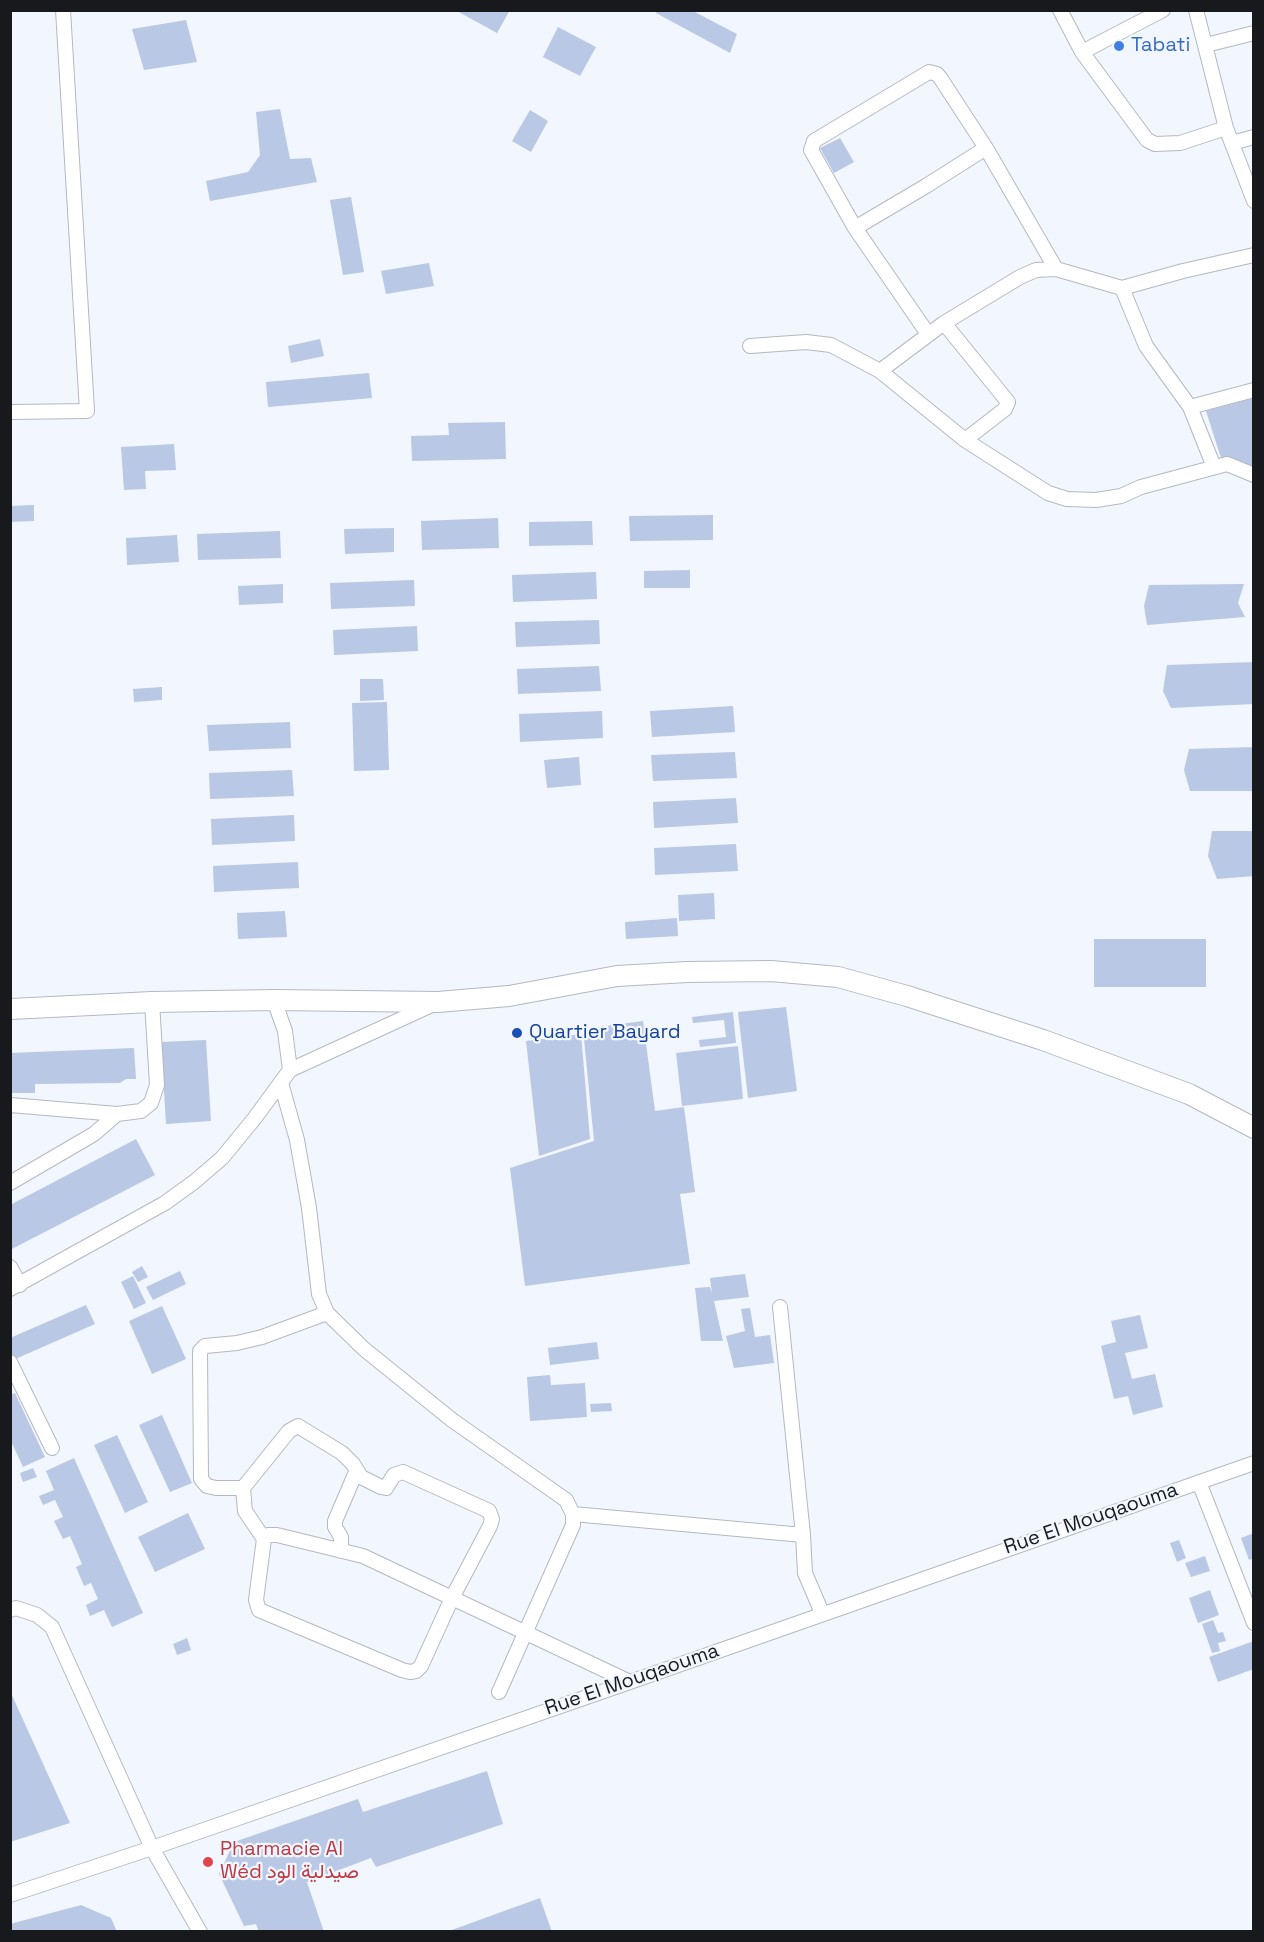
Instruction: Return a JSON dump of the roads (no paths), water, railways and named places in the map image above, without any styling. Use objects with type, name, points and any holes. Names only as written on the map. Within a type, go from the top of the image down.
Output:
[{"type":"main road","points":[[10,1009],[152,1002],[274,1000],[438,1002],[509,996],[617,976],[771,971],[838,976],[1044,1040],[1189,1094],[1254,1128]]},
{"type":"street","points":[[10,412],[87,411],[63,10]]},
{"type":"street","points":[[1060,10],[1082,52],[1147,140],[1155,144],[1180,143],[1226,128]]},
{"type":"street","points":[[1082,52],[1162,10]]},
{"type":"street","points":[[1196,10],[1226,128],[1254,201]]},
{"type":"street","points":[[1206,45],[1254,33]]},
{"type":"street","points":[[928,334],[855,228],[811,150],[814,141],[933,72],[941,79],[986,148],[1056,269]]},
{"type":"street","points":[[1233,143],[1254,137]]},
{"type":"street","points":[[855,228],[986,148]]},
{"type":"street","points":[[880,371],[944,323],[1020,277],[1036,270],[1056,269],[1122,288],[1254,255]]},
{"type":"street","points":[[1122,288],[1146,346],[1190,407],[1214,466]]},
{"type":"street","points":[[944,323],[1008,402],[1005,409],[965,440]]},
{"type":"street","points":[[750,346],[818,342],[831,345],[880,371],[965,440],[1048,493],[1067,500],[1096,500],[1121,496],[1141,487],[1227,464],[1254,475]]},
{"type":"street","points":[[1190,407],[1254,390]]},
{"type":"street","points":[[274,1000],[285,1031],[290,1070]]},
{"type":"street","points":[[10,1105],[117,1114],[141,1111],[151,1103],[157,1085],[152,1002]]},
{"type":"street","points":[[10,1267],[15,1287],[165,1203],[222,1158],[290,1070],[438,1002]]},
{"type":"street","points":[[280,1083],[297,1140],[309,1208],[319,1294],[327,1313],[364,1348],[452,1420],[566,1500],[573,1514],[573,1525],[499,1692]]},
{"type":"street","points":[[10,1183],[94,1134],[117,1114]]},
{"type":"street","points":[[780,1307],[805,1573],[822,1613]]},
{"type":"street","points":[[243,1488],[216,1488],[207,1486],[201,1479],[200,1351],[206,1346],[237,1343],[262,1337],[327,1313]]},
{"type":"street","points":[[10,1362],[52,1448]]},
{"type":"street","points":[[264,1539],[245,1511],[243,1488],[289,1431],[298,1426],[342,1453],[353,1464],[361,1478],[386,1488],[394,1475],[403,1472],[489,1511],[492,1519],[452,1598],[421,1666],[416,1671],[410,1672],[260,1610],[256,1600],[264,1539],[268,1535],[277,1535],[363,1556],[452,1598],[526,1633],[630,1682]]},
{"type":"street","name":"Rue El Mouqaouma","points":[[10,1895],[152,1848],[1254,1463]]},
{"type":"street","points":[[341,1551],[341,1537],[335,1527],[335,1521],[356,1472]]},
{"type":"street","points":[[1199,1482],[1254,1623]]},
{"type":"street","points":[[573,1514],[803,1534]]},
{"type":"street","points":[[10,1610],[16,1608],[37,1616],[52,1627],[152,1848],[200,1932]]},
{"type":"place","name":"Tabati","points":[[1119,46]]},
{"type":"place","name":"Quartier Bayard","points":[[517,1033]]},
{"type":"place","name":"Pharmacie Al Wéd صيدلية الود","points":[[208,1862]]}]
